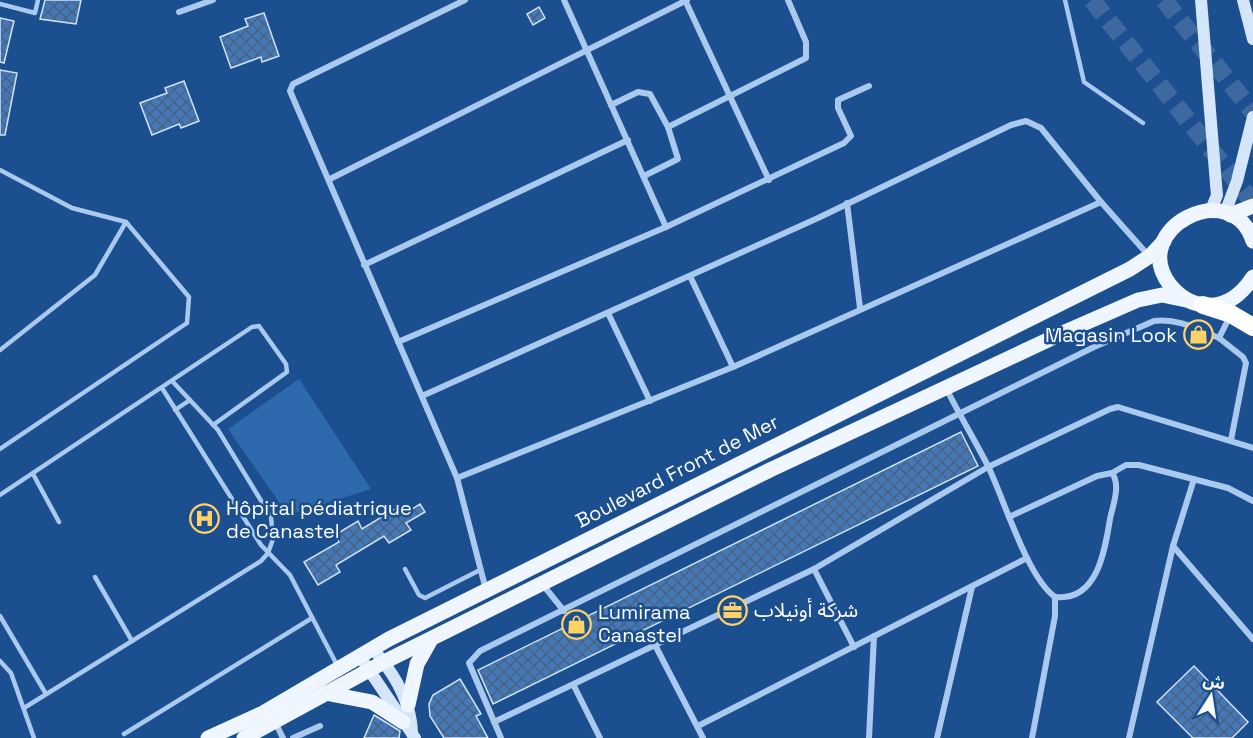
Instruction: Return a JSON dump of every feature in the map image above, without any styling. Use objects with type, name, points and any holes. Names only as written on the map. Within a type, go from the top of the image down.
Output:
[{"type":"highway","points":[[1195,303],[1231,314],[1253,327]]},
{"type":"main road","points":[[1201,0],[1216,195],[1222,213],[1242,224],[1253,241]]},
{"type":"main road","points":[[1243,0],[1253,39]]},
{"type":"main road","points":[[1222,213],[1237,181],[1253,117]]},
{"type":"main road","name":"Boulevard Front de Mer","points":[[208,738],[263,713],[366,652],[1150,256],[1170,231],[1188,215],[1222,213],[1253,206]]},
{"type":"main road","points":[[1164,241],[1161,255],[1164,275],[1175,292],[1195,303]]},
{"type":"main road","points":[[243,738],[384,662],[772,469],[1138,300],[1162,295],[1195,303],[1226,302],[1249,283]]},
{"type":"main road","points":[[410,731],[408,705],[417,664],[430,640]]},
{"type":"main road","points":[[366,652],[384,662],[408,705]]},
{"type":"main road","points":[[366,652],[370,670],[410,731]]},
{"type":"main road","points":[[339,668],[346,682]]},
{"type":"main road","points":[[325,693],[372,702],[410,731]]},
{"type":"street","points":[[179,12],[213,0]]},
{"type":"street","points":[[465,0],[293,84],[290,94],[330,179],[364,265],[457,478],[486,591]]},
{"type":"street","points":[[564,0],[666,227]]},
{"type":"street","points":[[330,179],[686,0],[769,180]]},
{"type":"street","points":[[668,127],[806,58],[806,42],[788,0]]},
{"type":"street","points":[[398,342],[666,227],[849,140],[850,134],[837,103],[840,99],[869,86]]},
{"type":"street","points":[[611,105],[638,92],[650,94],[668,127],[678,159],[644,176]]},
{"type":"street","points":[[422,396],[690,276],[1011,125],[1026,121],[1041,128],[1101,202],[1150,256]]},
{"type":"street","points":[[364,265],[628,140]]},
{"type":"street","points":[[457,478],[733,367],[860,308],[1101,202]]},
{"type":"street","points":[[847,203],[860,308]]},
{"type":"street","points":[[690,276],[733,367]]},
{"type":"street","points":[[1218,338],[1249,283]]},
{"type":"street","points":[[608,313],[650,400]]},
{"type":"street","points":[[501,738],[469,663],[480,651],[748,517],[960,416],[1094,347],[1154,321],[1179,321],[1218,338],[1243,357],[1246,363],[1231,440]]},
{"type":"street","points":[[946,388],[988,467],[1028,558],[1046,588],[1055,597],[1067,598],[1078,594],[1091,581],[1099,566],[1106,548],[1116,490],[1116,480],[1112,473]]},
{"type":"street","points":[[494,722],[574,686],[814,569],[988,467],[1114,407],[1253,448]]},
{"type":"street","points":[[1009,517],[1126,465],[1139,465],[1235,490],[1253,501]]},
{"type":"street","points":[[1129,738],[1173,546],[1194,479]]},
{"type":"street","points":[[1173,546],[1253,639]]},
{"type":"street","points":[[698,726],[1028,558]]},
{"type":"street","points":[[814,569],[854,647]]},
{"type":"street","points":[[542,585],[564,611]]},
{"type":"street","points":[[937,738],[972,587]]},
{"type":"street","points":[[1032,738],[1055,616],[1055,597]]},
{"type":"street","points":[[869,738],[874,636]]},
{"type":"street","points":[[655,645],[703,738]]},
{"type":"street","points":[[574,686],[600,738]]},
{"type":"street","points":[[275,722],[283,738]]},
{"type":"street","points":[[293,738],[320,726]]},
{"type":"lane","points":[[0,4],[35,13],[38,0]]},
{"type":"lane","points":[[1065,0],[1084,82],[1143,123]]},
{"type":"lane","points":[[0,170],[72,208],[126,222],[189,297],[186,323],[0,449]]},
{"type":"lane","points":[[0,350],[95,275],[126,222]]},
{"type":"lane","points":[[0,495],[173,382],[252,327],[261,327],[286,364],[287,372],[213,425]]},
{"type":"lane","points":[[24,708],[261,561],[268,553],[273,539],[271,517],[213,425],[173,382]]},
{"type":"lane","points":[[162,388],[268,553],[290,576],[339,668]]},
{"type":"lane","points":[[175,410],[190,400]]},
{"type":"lane","points":[[33,474],[59,522]]},
{"type":"lane","points":[[405,569],[418,595],[425,598],[480,570]]},
{"type":"lane","points":[[95,577],[132,641]]},
{"type":"lane","points":[[0,616],[46,694]]},
{"type":"lane","points":[[124,734],[312,618]]},
{"type":"lane","points":[[0,661],[11,673],[34,738]]},
{"type":"shaded area","points":[[299,379],[371,489],[288,515],[228,429]]},
{"type":"building","points":[[45,0],[81,0],[76,24],[40,19]]},
{"type":"building","points":[[539,7],[545,18],[533,25],[527,14]]},
{"type":"building","points":[[264,13],[279,56],[262,62],[261,57],[231,68],[220,37],[248,26],[245,19]]},
{"type":"building","points":[[0,18],[14,21],[4,63],[0,62]]},
{"type":"building","points":[[0,70],[17,73],[5,135],[0,135]]},
{"type":"building","points":[[184,81],[199,121],[181,128],[179,124],[152,135],[140,103],[167,93],[165,88]]},
{"type":"building","points":[[961,432],[978,466],[493,704],[478,670]]},
{"type":"building","points":[[420,504],[425,512],[406,523],[411,530],[389,543],[384,536],[336,565],[340,572],[318,585],[304,562],[339,542],[335,535],[358,521],[362,529],[398,507],[403,515]]},
{"type":"building","points":[[1194,666],[1248,722],[1232,738],[1193,738],[1157,702]]},
{"type":"building","points":[[460,679],[481,714],[476,716],[488,738],[444,738],[430,716],[429,704],[433,695]]},
{"type":"building","points":[[374,715],[400,731],[399,738],[364,738]]},
{"type":"tunnel","points":[[1092,0],[1253,202]]},
{"type":"tunnel","points":[[1164,0],[1253,112]]},
{"type":"place","name":"Magasin Look","points":[[1198,335]]},
{"type":"place","name":"Hôpital pédiatrique de Canastel","points":[[205,519]]},
{"type":"place","name":"شركة أونيلاب","points":[[733,610]]},
{"type":"place","name":"Lumirama Canastel","points":[[577,624]]}]
